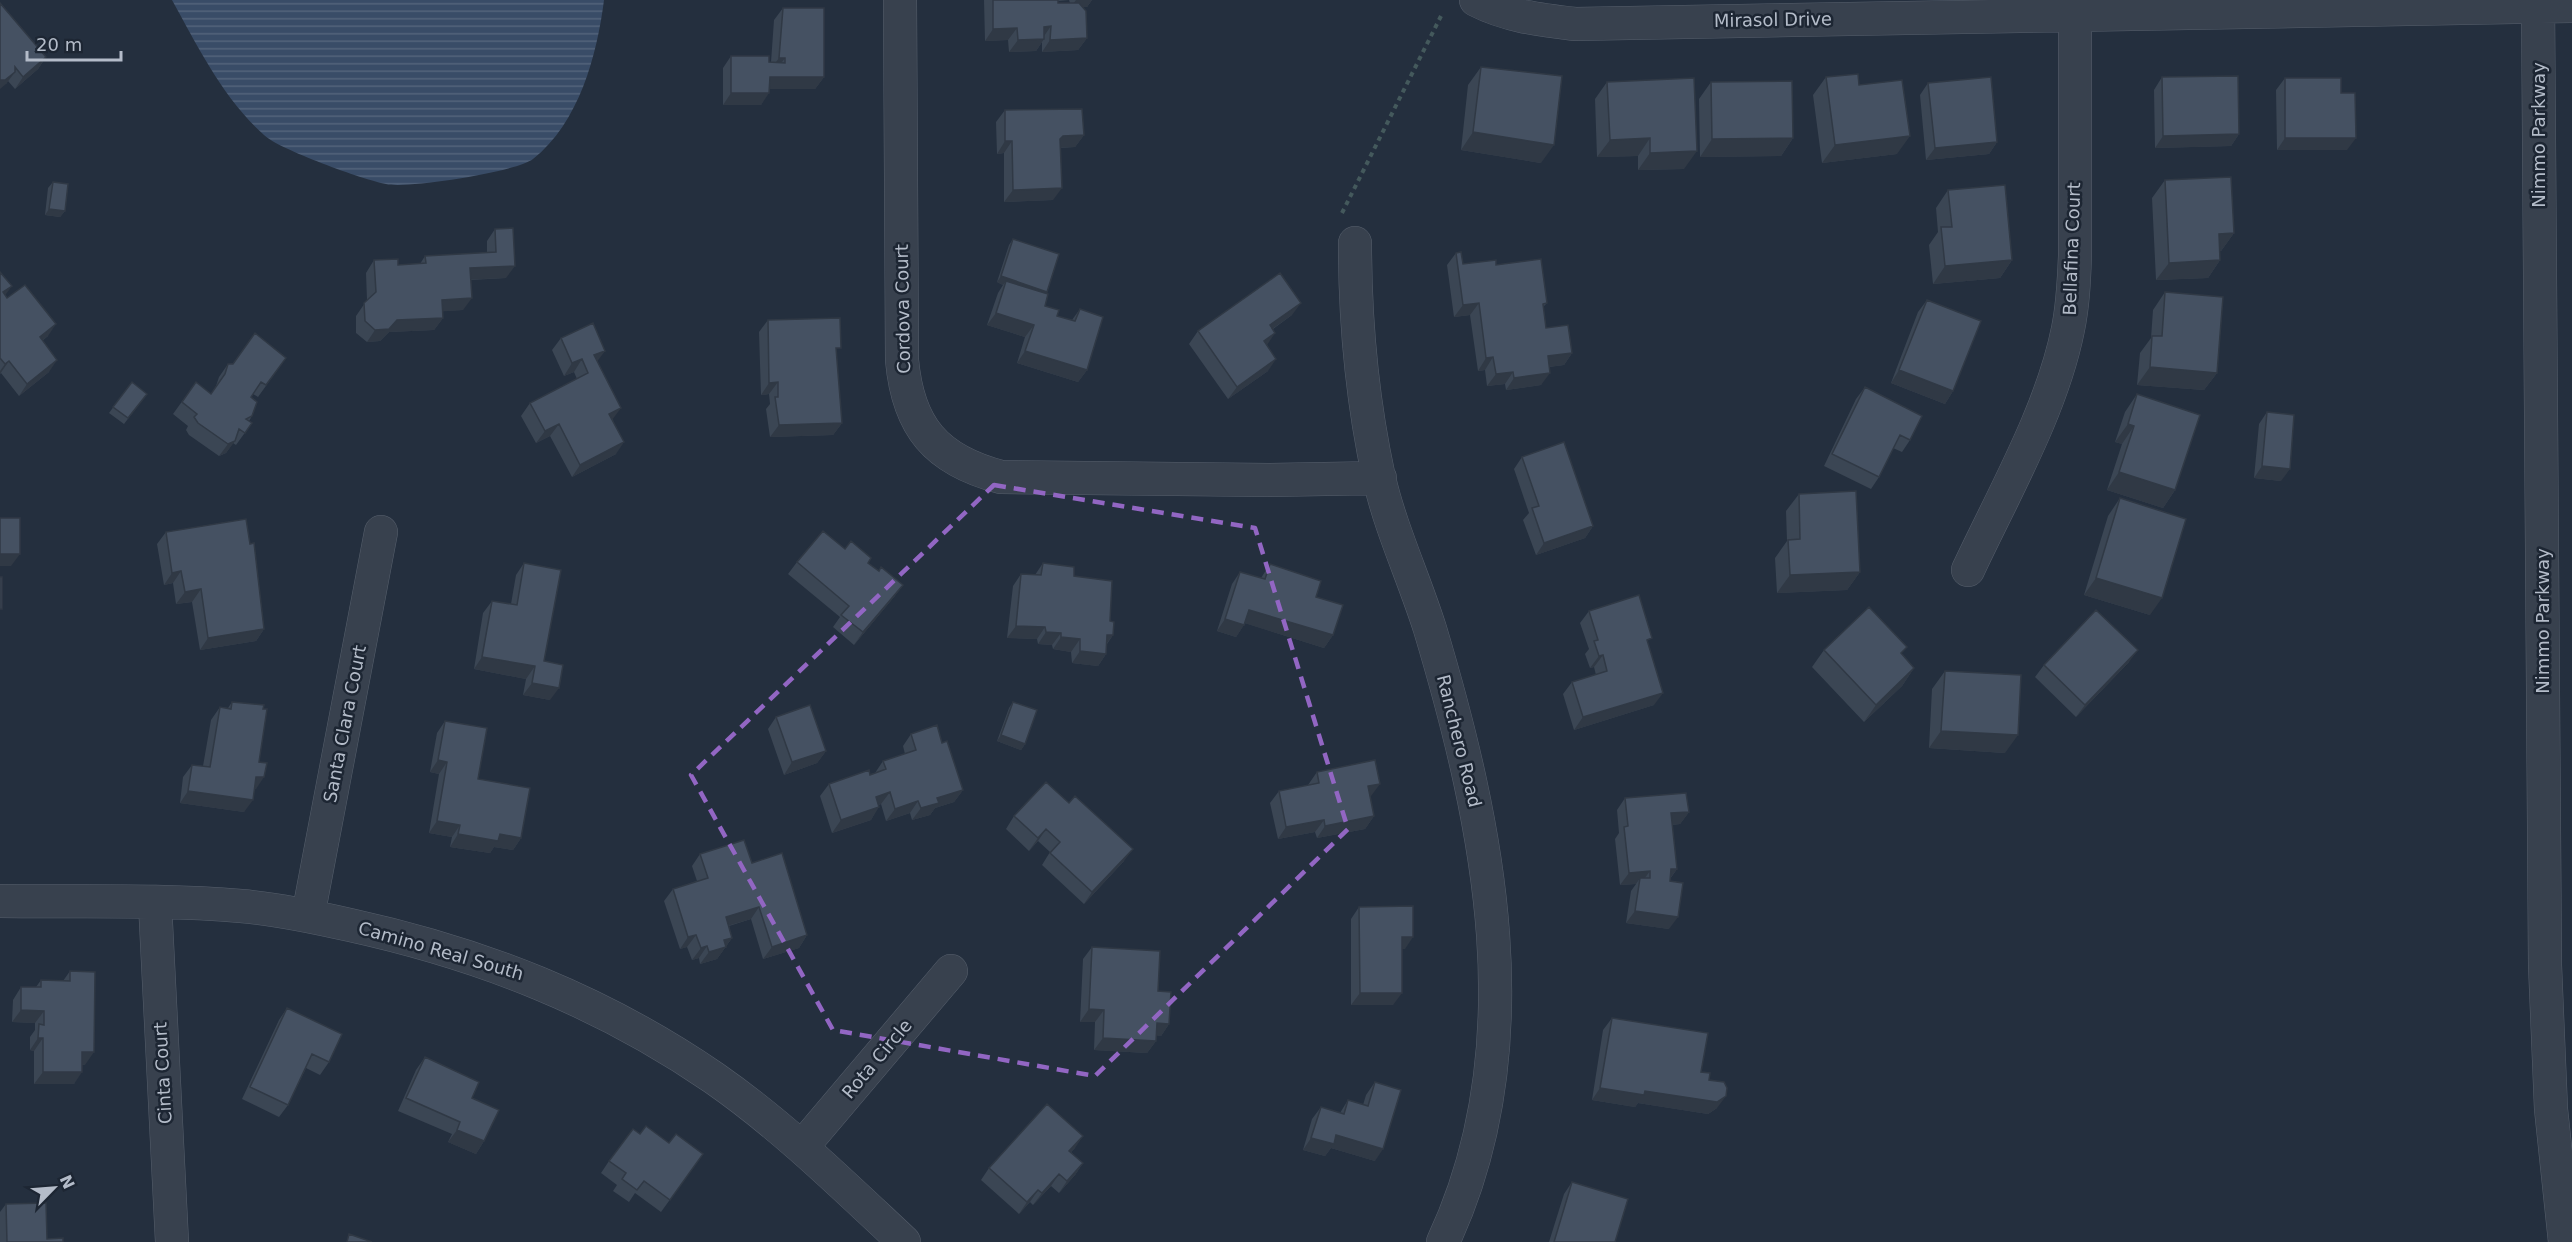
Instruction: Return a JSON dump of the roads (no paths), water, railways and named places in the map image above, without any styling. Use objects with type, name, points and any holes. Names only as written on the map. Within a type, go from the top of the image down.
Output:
[{"type":"street","name":"Cordova Court","points":[[900,0],[902,360],[905,389],[912,411],[927,436],[947,456],[973,470],[1001,477],[1269,480],[1380,478]]},
{"type":"street","name":"Mirasol Drive","points":[[1476,0],[1494,9],[1531,19],[1575,24],[1718,10],[2538,3],[2572,6]]},
{"type":"street","name":"Nimmo Parkway","points":[[2538,3],[2545,965],[2551,1109],[2565,1242]]},
{"type":"street","name":"Bellafina Court","points":[[1968,570],[2046,402],[2068,329],[2074,293],[2075,256],[2075,7]]},
{"type":"street","name":"Ranchero Road","points":[[1346,230],[1362,381],[1380,478],[1393,527],[1429,625],[1462,738],[1485,855],[1496,952],[1496,1022],[1488,1090],[1473,1158],[1443,1242]]},
{"type":"street","name":"Santa Clara Court","points":[[308,916],[381,532]]},
{"type":"street","name":"Camino Real South","points":[[0,901],[242,906],[308,916],[393,934],[540,981],[621,1021],[714,1078],[802,1147],[904,1242]]},
{"type":"street","name":"Cinta Court","points":[[155,903],[172,1242]]},
{"type":"street","name":"Rota Circle","points":[[802,1147],[951,971]]},
{"type":"water","points":[[172,0],[604,0],[591,65],[583,87],[563,127],[533,159],[485,174],[438,182],[398,185],[375,181],[322,163],[286,148],[264,135],[249,121],[224,88]]}]
